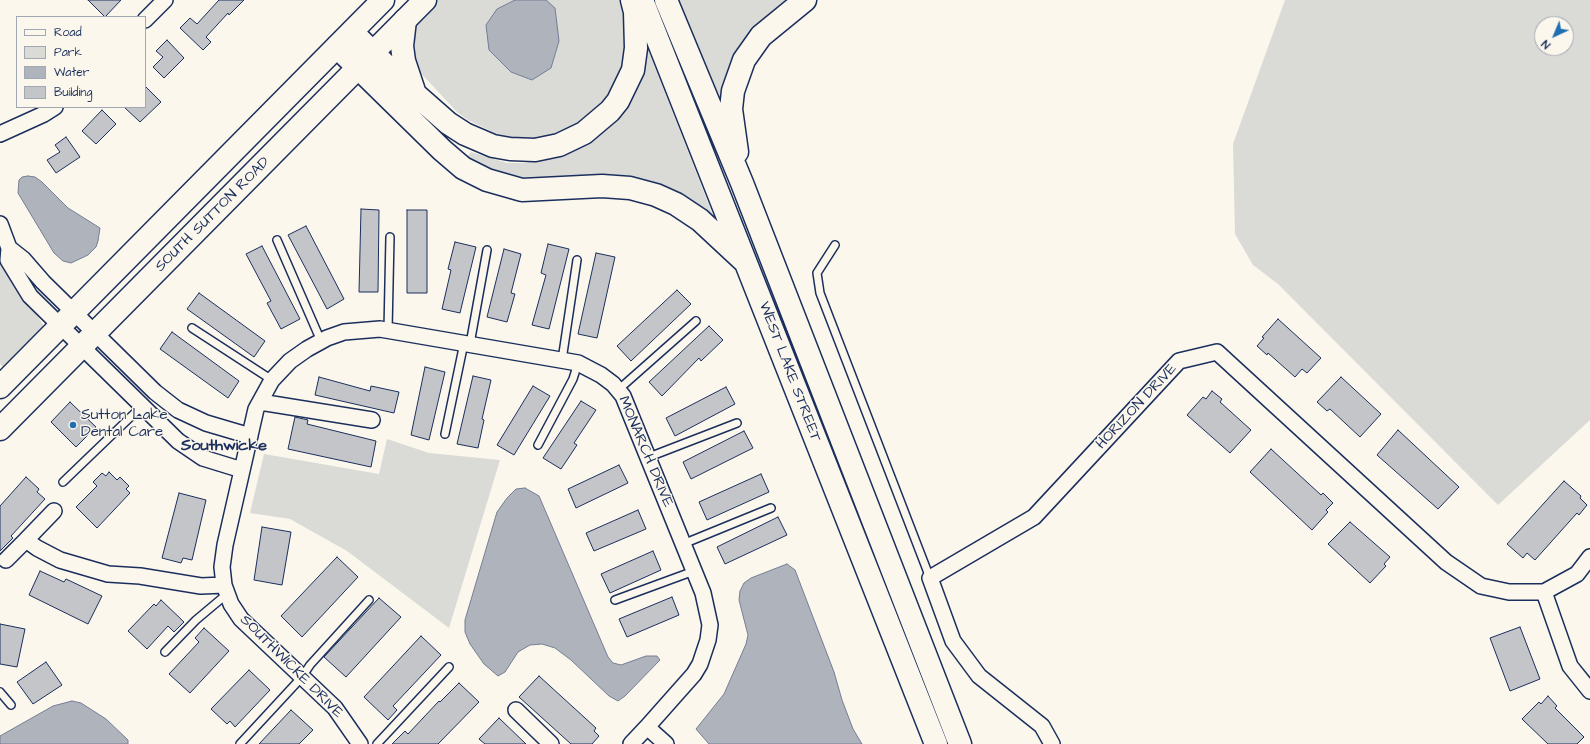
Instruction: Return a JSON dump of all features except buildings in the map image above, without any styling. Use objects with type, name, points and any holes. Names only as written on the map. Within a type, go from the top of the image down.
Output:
[{"type":"main road","name":"SOUTH SUTTON ROAD","points":[[0,387],[383,0]]},
{"type":"main road","name":"SOUTH SUTTON ROAD","points":[[0,429],[425,0]]},
{"type":"main road","points":[[366,60],[415,94],[448,123],[477,140],[510,149],[535,150],[559,145],[584,133],[610,111],[625,88],[633,70],[636,48],[635,12],[632,0]]},
{"type":"main road","name":"WEST LAKE STREET","points":[[642,0],[936,744]]},
{"type":"main road","name":"WEST LAKE STREET","points":[[666,0],[742,182],[852,472],[960,744]]},
{"type":"main road","points":[[742,182],[731,109],[733,92],[737,78],[744,60],[761,36],[805,0]]},
{"type":"main road","points":[[405,20],[402,46],[404,60],[415,94]]},
{"type":"main road","points":[[345,39],[366,60],[442,150],[463,168],[481,177],[522,190],[602,186],[630,188],[656,195],[676,204],[700,220],[745,262]]},
{"type":"street","points":[[146,19],[165,0]]},
{"type":"street","points":[[0,134],[54,108]]},
{"type":"street","points":[[0,225],[9,248],[8,260],[30,296],[66,319],[88,340],[142,406],[178,441],[203,458],[242,470]]},
{"type":"street","points":[[9,248],[23,259],[66,319],[88,340],[178,410],[206,423],[250,436]]},
{"type":"street","name":"MONARCH DRIVE","points":[[250,436],[260,402],[272,380],[290,361],[307,348],[344,332],[362,329],[388,330],[578,363],[601,375],[618,390],[630,410],[694,571],[707,608],[710,625],[704,653],[694,674],[647,727]]},
{"type":"street","name":"HORIZON DRIVE","points":[[930,578],[1034,517],[1179,361],[1217,352],[1446,562],[1481,586],[1509,592],[1544,592]]},
{"type":"street","points":[[142,406],[155,392]]},
{"type":"street","points":[[260,402],[372,420]]},
{"type":"street","name":"SOUTHWICKE DRIVE","points":[[250,436],[225,545],[222,567],[226,589],[231,604],[241,619],[335,708],[360,744]]},
{"type":"street","points":[[6,560],[54,511]]},
{"type":"street","points":[[26,540],[37,548],[60,560],[108,574],[140,576],[226,589]]},
{"type":"street","points":[[1590,557],[1577,574],[1544,592],[1570,666],[1590,691]]},
{"type":"street","points":[[930,578],[953,641],[979,676],[1042,726],[1052,744]]},
{"type":"street","points":[[516,710],[551,744]]},
{"type":"street","points":[[630,744],[647,727],[666,744]]},
{"type":"lane","points":[[388,330],[390,237]]},
{"type":"lane","points":[[277,240],[321,341]]},
{"type":"lane","points":[[835,245],[817,273],[820,293],[930,578]]},
{"type":"lane","points":[[445,434],[467,344],[487,250]]},
{"type":"lane","points":[[562,360],[577,260]]},
{"type":"lane","points":[[618,390],[696,321]]},
{"type":"lane","points":[[192,328],[272,380]]},
{"type":"lane","points":[[538,445],[573,379],[578,363]]},
{"type":"lane","points":[[63,482],[142,406]]},
{"type":"lane","points":[[649,457],[737,423]]},
{"type":"lane","points":[[683,544],[771,508]]},
{"type":"lane","points":[[615,600],[694,571]]},
{"type":"lane","points":[[165,652],[226,589]]},
{"type":"lane","points":[[240,744],[302,677],[369,600]]},
{"type":"lane","points":[[377,744],[449,667]]},
{"type":"lane","points":[[0,692],[11,706]]},
{"type":"green space","points":[[437,0],[622,0],[627,15],[625,65],[609,99],[574,130],[538,142],[512,139],[497,134],[468,120],[457,112],[417,69],[413,62],[412,29]]},
{"type":"green space","points":[[679,0],[788,0],[761,20],[739,48],[727,74],[721,105]]},
{"type":"green space","points":[[1285,0],[1590,0],[1590,420],[1498,505],[1278,284],[1253,265],[1235,234],[1233,144]]},
{"type":"green space","points":[[645,42],[716,223],[701,211],[495,173],[466,158],[471,152],[507,163],[524,163],[546,159],[571,151]]},
{"type":"green space","points":[[0,255],[12,282],[43,325],[42,332],[7,371],[0,364]]},
{"type":"green space","points":[[387,439],[429,453],[500,460],[449,628],[347,551],[290,519],[250,513],[264,454],[379,474]]},
{"type":"water","points":[[515,0],[546,0],[555,8],[559,41],[551,68],[532,80],[511,72],[489,50],[486,25],[497,9]]},
{"type":"water","points":[[22,177],[35,177],[42,182],[68,208],[100,228],[96,247],[88,255],[71,263],[63,261],[54,253],[18,193],[19,180]]},
{"type":"water","points":[[525,488],[539,496],[608,657],[613,663],[621,665],[646,656],[657,656],[660,660],[625,696],[618,701],[609,696],[571,660],[555,648],[542,644],[530,645],[518,652],[505,672],[498,676],[484,664],[470,644],[465,632],[465,620],[497,512],[507,498],[516,489]]},
{"type":"water","points":[[787,564],[795,570],[834,672],[842,700],[853,729],[862,744],[709,744],[696,729],[724,694],[746,644],[748,635],[739,600],[740,591],[744,583],[751,578]]},
{"type":"water","points":[[72,701],[81,703],[106,719],[128,740],[128,744],[0,744],[0,736],[53,706]]},
{"type":"place","name":"Sutton Lake Dental Care","points":[[73,425]]},
{"type":"district","name":"Southwicke","points":[[224,447]]}]
